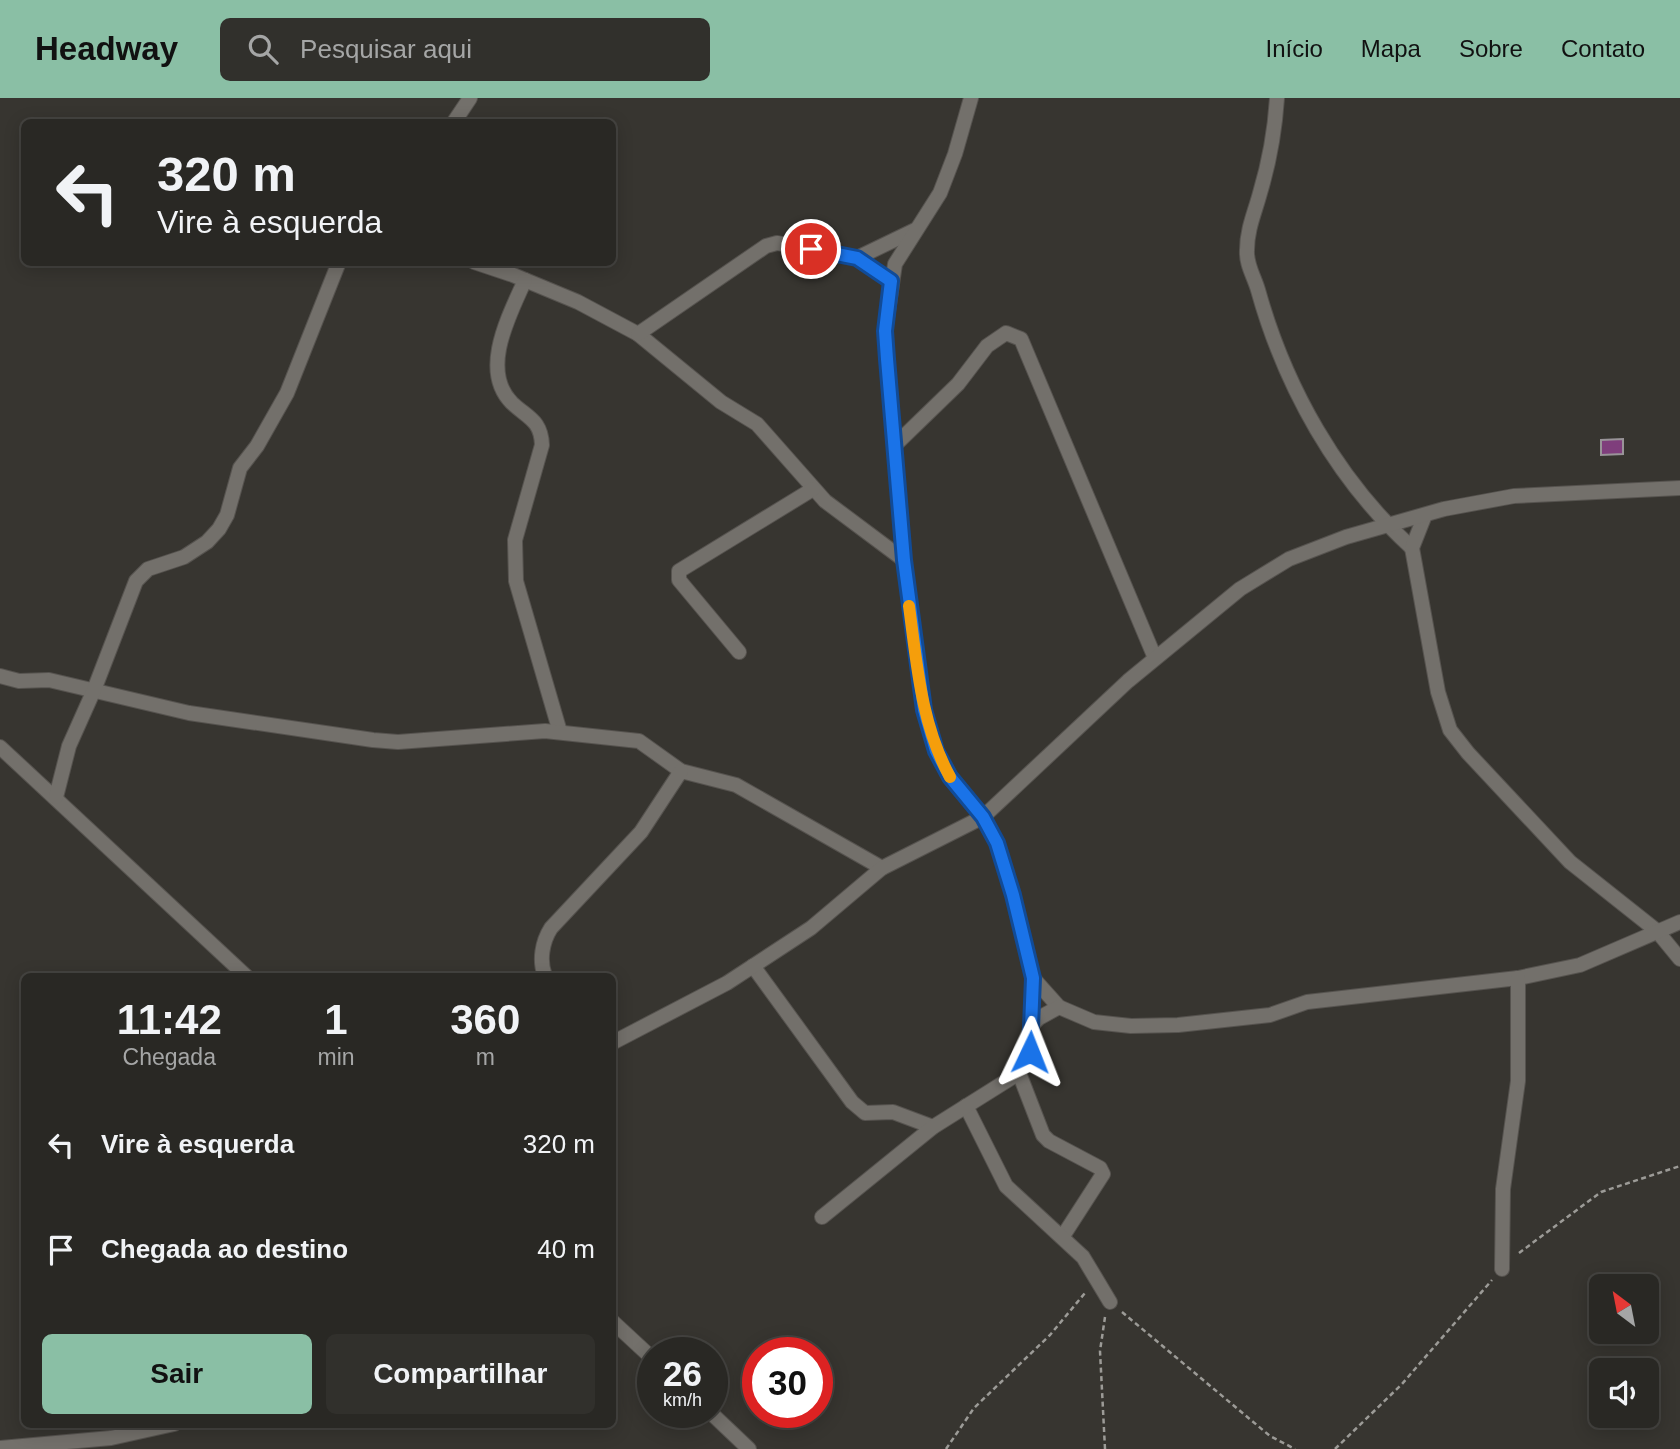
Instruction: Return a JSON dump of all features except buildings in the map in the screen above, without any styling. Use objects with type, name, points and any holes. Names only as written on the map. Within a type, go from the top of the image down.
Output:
[{"type":"street","points":[[456,119],[470,98]]},
{"type":"street","points":[[822,1217],[933,1127],[1019,1073],[1030,1052],[1033,978],[997,843],[983,817],[950,777],[936,751],[924,710],[904,560],[885,331],[895,264],[940,193],[971,98]]},
{"type":"street","points":[[1277,98],[1261,191],[1249,226],[1248,265],[1264,318],[1299,399],[1354,486],[1388,526],[1412,548]]},
{"type":"street","points":[[857,258],[916,229]]},
{"type":"street","points":[[638,334],[766,246],[777,243],[857,258],[891,281]]},
{"type":"street","points":[[57,797],[69,746],[136,582],[148,569],[184,557],[207,542],[227,515],[240,468],[257,446],[287,393],[337,266]]},
{"type":"street","points":[[485,266],[578,302],[638,334],[722,402],[757,424],[813,489],[904,560]]},
{"type":"street","points":[[524,280],[502,335],[499,381],[513,403],[536,421],[541,433],[542,445],[515,540],[516,581],[560,732]]},
{"type":"street","points":[[894,446],[958,384],[995,338],[1006,333],[1021,339],[1155,658]]},
{"type":"street","points":[[616,1041],[727,983],[811,928],[882,868],[983,817],[1155,658],[1240,589],[1289,559],[1346,537],[1425,515],[1514,496],[1680,488]]},
{"type":"street","points":[[739,652],[679,580],[679,572],[813,489]]},
{"type":"street","points":[[1425,515],[1412,548],[1438,692],[1450,730],[1468,753],[1570,862],[1657,931],[1680,959]]},
{"type":"street","points":[[0,676],[19,681],[49,680],[189,713],[373,740],[398,742],[560,732],[639,741],[681,771],[736,785],[882,868]]},
{"type":"street","points":[[0,747],[57,797],[243,973]]},
{"type":"street","points":[[545,973],[542,956],[545,937],[551,928],[641,832],[681,771]]},
{"type":"street","points":[[1033,978],[1059,1007],[1103,1023],[1178,1025],[1270,1015],[1307,1002],[1518,978],[1580,965],[1680,922]]},
{"type":"street","points":[[753,966],[852,1102],[865,1113],[893,1112],[933,1127]]},
{"type":"street","points":[[1502,1269],[1503,1189],[1518,1081],[1518,978]]},
{"type":"street","points":[[1030,1027],[1059,1007]]},
{"type":"street","points":[[1019,1073],[1043,1135],[1049,1141],[1100,1168],[1103,1174],[1063,1236]]},
{"type":"street","points":[[966,1106],[1013,1196],[1063,1236],[1098,1278],[1110,1302]]},
{"type":"street","points":[[616,1325],[637,1344]]},
{"type":"street","points":[[0,1448],[111,1437],[155,1428]]},
{"type":"street","points":[[727,1428],[749,1449]]},
{"type":"path","points":[[1335,1449],[1402,1384],[1522,1249],[1601,1192],[1680,1166]]},
{"type":"path","points":[[946,1449],[974,1408],[1050,1335],[1098,1278]]},
{"type":"path","points":[[1105,1449],[1100,1351],[1102,1325],[1110,1302],[1270,1436],[1295,1449]]},
{"type":"slow traffic","points":[[909,606],[924,710],[936,751],[950,777]]},
{"type":"route","points":[[811,249],[857,258],[891,281],[885,331],[887,359],[904,560],[924,710],[936,751],[950,777],[986,821],[997,843],[1033,978],[1030,1052]]}]
